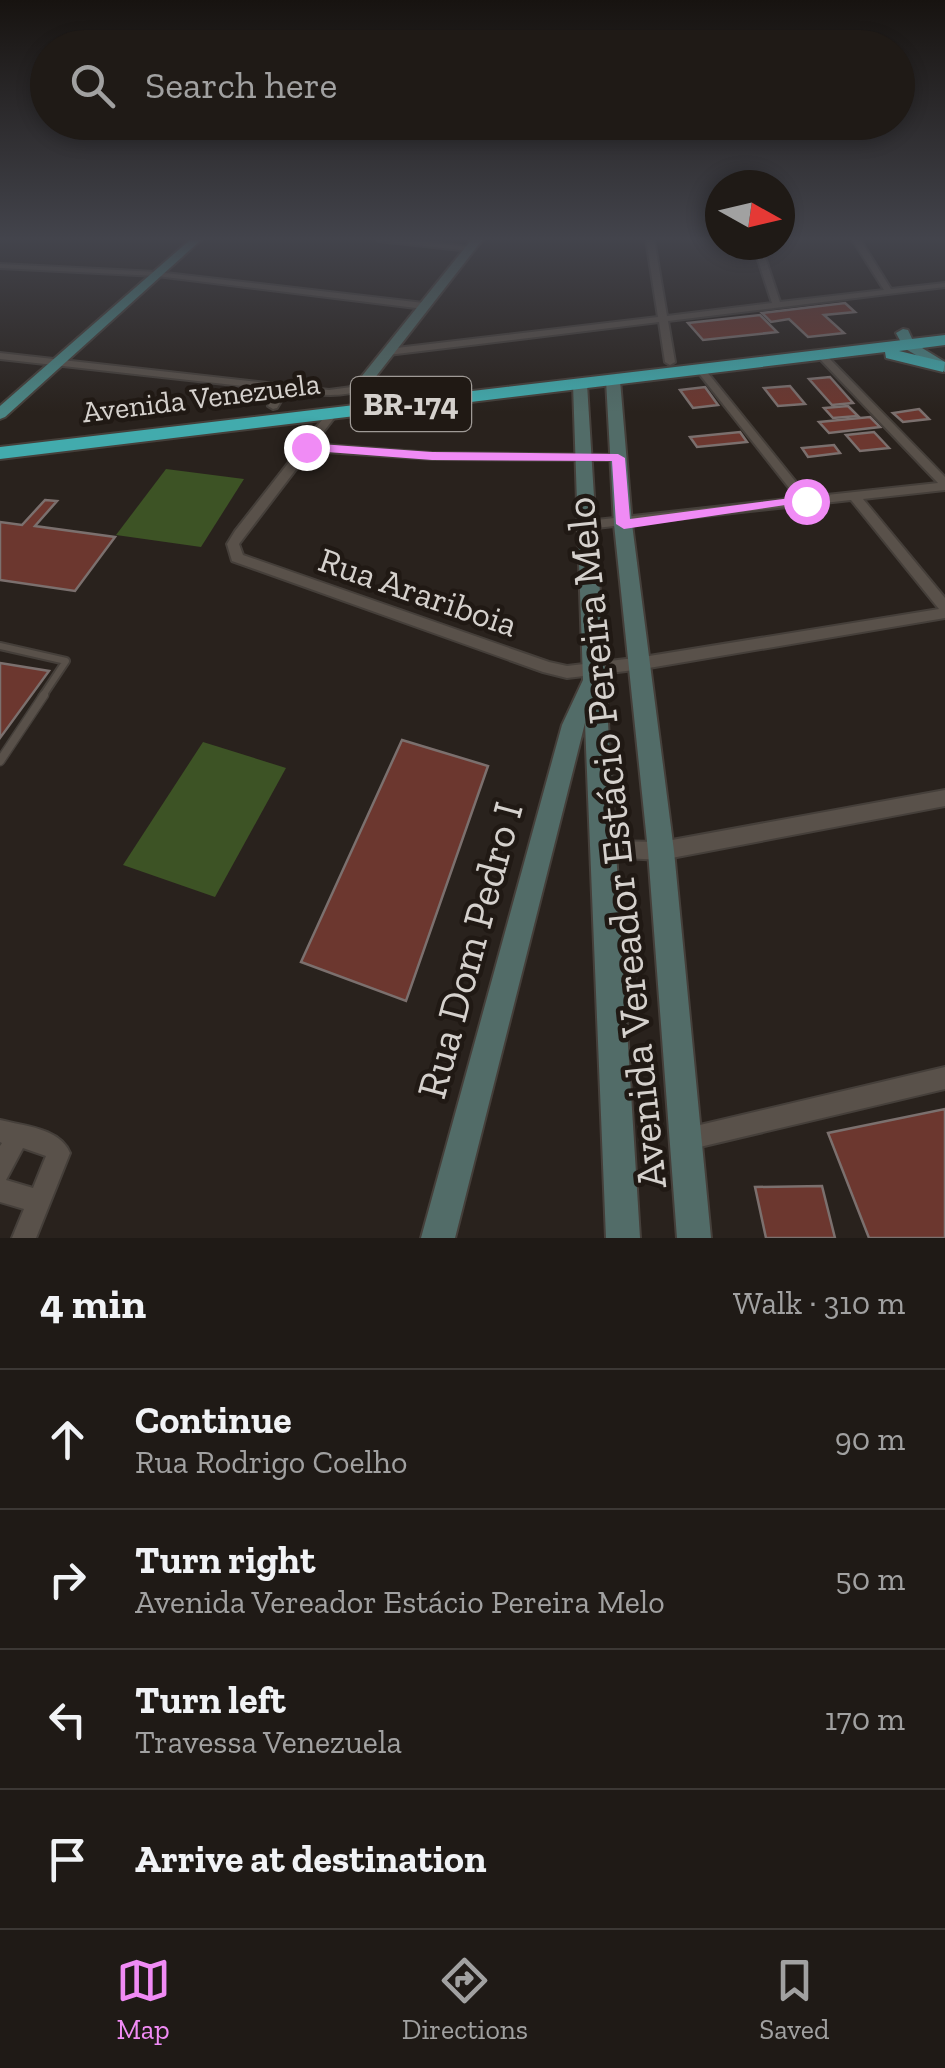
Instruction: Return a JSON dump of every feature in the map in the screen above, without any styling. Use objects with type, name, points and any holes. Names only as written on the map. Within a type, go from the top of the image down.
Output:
[{"type":"highway","name":"Avenida Venezuela","points":[[0,453],[181,424],[279,397],[443,393],[580,384],[867,350],[945,328]]},
{"type":"highway","name":"Avenida Venezuela","points":[[0,440],[333,413],[443,393],[670,362],[906,337],[941,354]]},
{"type":"highway","points":[[867,350],[941,354]]},
{"type":"main road","points":[[0,414],[132,297]]},
{"type":"main road","points":[[906,337],[941,354]]},
{"type":"street","points":[[347,297],[424,306]]},
{"type":"street","points":[[364,392],[388,352],[431,297]]},
{"type":"street","points":[[657,297],[670,362]]},
{"type":"street","points":[[775,297],[778,306]]},
{"type":"street","points":[[388,352],[850,297]]},
{"type":"street","points":[[821,355],[945,485]]},
{"type":"street","points":[[0,356],[60,361],[279,397]]},
{"type":"street","points":[[700,370],[806,501]]},
{"type":"street","name":"Avenida Vereador Estácio Pereira Melo","points":[[613,380],[624,524],[643,663],[661,852],[694,1238]]},
{"type":"street","name":"Avenida Vereador Estácio Pereira Melo","points":[[580,384],[591,678],[606,849],[623,1238]]},
{"type":"street","points":[[306,447],[333,413]]},
{"type":"street","points":[[306,447],[432,456],[618,458]]},
{"type":"street","name":"Rua Arariboia","points":[[306,447],[239,534],[233,551],[249,566],[560,672],[591,678],[643,663],[945,610]]},
{"type":"street","points":[[587,525],[624,524],[945,485]]},
{"type":"street","points":[[854,496],[945,610]]},
{"type":"street","name":"Rua Dom Pedro I","points":[[438,1238],[536,855],[591,678]]},
{"type":"street","points":[[606,849],[661,852],[945,798]]},
{"type":"street","points":[[684,1140],[945,1078]]},
{"type":"street","points":[[0,1171],[8,1134],[58,1150],[58,1162],[24,1238]]},
{"type":"street","points":[[0,1190],[40,1202]]},
{"type":"lane","points":[[0,646],[66,661],[0,760]]},
{"type":"green space","points":[[166,469],[244,479],[201,547],[116,535]]},
{"type":"green space","points":[[203,742],[286,768],[215,897],[123,865]]},
{"type":"building","points":[[845,303],[855,312],[824,315],[844,333],[808,337],[789,319],[771,322],[762,313]]},
{"type":"building","points":[[760,315],[777,332],[703,340],[688,323]]},
{"type":"building","points":[[830,377],[853,403],[832,405],[809,379]]},
{"type":"building","points":[[790,386],[805,404],[778,406],[764,388]]},
{"type":"building","points":[[705,387],[718,405],[693,408],[680,390]]},
{"type":"building","points":[[848,406],[858,416],[833,418],[824,408]]},
{"type":"building","points":[[919,409],[929,419],[903,422],[893,413]]},
{"type":"building","points":[[870,417],[880,427],[829,433],[819,422]]},
{"type":"building","points":[[740,432],[747,442],[697,447],[690,437]]},
{"type":"building","points":[[874,432],[889,448],[860,451],[846,435]]},
{"type":"building","points":[[834,445],[840,453],[808,457],[802,448]]},
{"type":"building","points":[[45,500],[57,501],[35,526],[115,537],[75,591],[0,580],[0,522],[22,525]]},
{"type":"building","points":[[0,663],[49,671],[0,738]]},
{"type":"building","points":[[402,740],[488,766],[406,1001],[301,962]]},
{"type":"building","points":[[945,1109],[945,1238],[869,1238],[828,1133]]},
{"type":"building","points":[[822,1186],[835,1238],[766,1238],[755,1187]]},
{"type":"route","points":[[306,447],[432,456],[618,458],[624,524],[806,501]]}]
